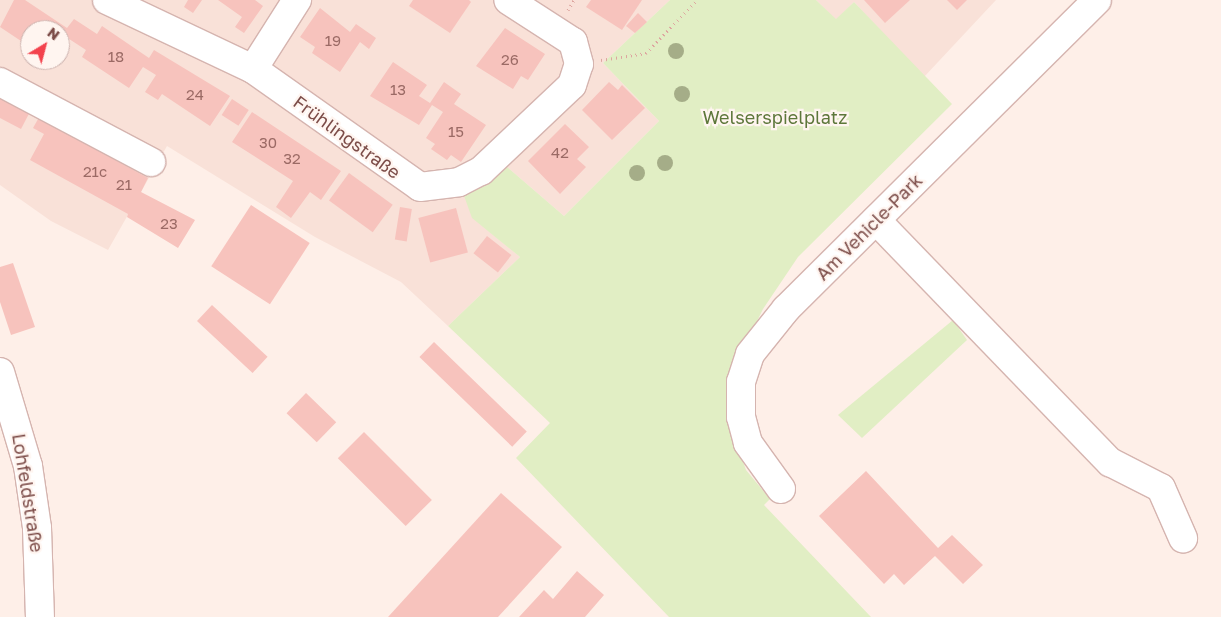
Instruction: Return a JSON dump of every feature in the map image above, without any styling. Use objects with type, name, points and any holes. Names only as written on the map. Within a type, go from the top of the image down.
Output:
[{"type":"street","name":"Frühlingstraße","points":[[106,0],[253,69],[420,187],[459,182],[481,171],[575,75]]},
{"type":"street","points":[[253,69],[297,0]]},
{"type":"street","points":[[508,0],[573,42],[575,75]]},
{"type":"street","name":"Am Vehicle-Park","points":[[780,489],[748,443],[741,417],[741,382],[750,354],[786,309],[1098,0]]},
{"type":"street","points":[[0,82],[150,162]]},
{"type":"street","points":[[876,220],[1110,462],[1161,488],[1183,538]]},
{"type":"street","name":"Lohfeldstraße","points":[[0,372],[28,466],[37,528],[40,617]]},
{"type":"path","points":[[575,75],[646,53],[697,0]]},
{"type":"shaded area","points":[[0,0],[670,0],[603,63],[659,121],[564,216],[506,166],[473,218],[520,257],[448,326],[401,282],[315,237],[167,146],[108,250],[51,221],[0,185]]},
{"type":"shaded area","points":[[816,0],[996,0],[924,77],[854,2],[836,20]]},
{"type":"green space","name":"Welserspielplatz","points":[[670,0],[816,0],[836,19],[854,2],[952,104],[798,257],[763,309],[735,366],[738,447],[746,470],[770,499],[764,505],[871,617],[669,617],[516,458],[550,423],[448,326],[520,257],[472,218],[463,193],[506,166],[564,216],[659,121],[603,63]]},
{"type":"green space","points":[[953,320],[967,340],[862,438],[838,415]]},
{"type":"building","points":[[14,0],[25,0],[55,20],[20,20],[20,40],[0,27]]},
{"type":"building","points":[[188,0],[202,0],[193,13],[184,7]]},
{"type":"building","points":[[218,0],[255,0],[263,6],[244,33],[235,27],[242,17]]},
{"type":"building","points":[[413,0],[469,0],[471,2],[450,33],[409,6]]},
{"type":"building","points":[[591,0],[642,0],[622,30],[586,7]]},
{"type":"building","points":[[864,0],[910,0],[885,23]]},
{"type":"building","points":[[947,0],[967,0],[957,10]]},
{"type":"building","points":[[320,8],[350,32],[356,24],[376,38],[369,49],[360,42],[340,72],[312,53],[315,47],[300,37]]},
{"type":"building","points":[[638,13],[647,22],[635,33],[626,26]]},
{"type":"building","points":[[74,19],[97,34],[102,26],[149,58],[154,50],[230,96],[210,126],[162,94],[158,100],[145,92],[156,75],[143,67],[129,88],[82,57],[86,50],[70,40],[70,24]]},
{"type":"building","points":[[505,28],[545,54],[528,80],[521,76],[513,89],[476,66]]},
{"type":"building","points":[[393,62],[427,85],[419,96],[430,103],[444,82],[461,94],[454,104],[486,125],[461,162],[451,155],[447,160],[431,149],[435,144],[426,138],[443,112],[432,105],[419,125],[370,96]]},
{"type":"building","points":[[609,82],[618,90],[622,85],[645,108],[612,140],[582,110]]},
{"type":"building","points":[[0,95],[33,106],[21,129],[0,118]]},
{"type":"building","points":[[232,99],[249,110],[238,126],[222,115]]},
{"type":"building","points":[[42,112],[50,124],[148,178],[141,192],[195,220],[178,248],[127,217],[128,214],[30,160],[44,134],[33,128]]},
{"type":"building","points":[[252,112],[341,171],[321,200],[310,192],[291,218],[276,207],[293,181],[232,142]]},
{"type":"building","points":[[565,124],[589,147],[577,159],[586,167],[560,194],[528,161]]},
{"type":"building","points":[[349,173],[393,205],[373,232],[329,201]]},
{"type":"building","points":[[251,205],[310,243],[270,304],[211,266]]},
{"type":"building","points":[[400,207],[412,209],[407,241],[395,240]]},
{"type":"building","points":[[456,208],[468,252],[430,263],[418,218]]},
{"type":"building","points":[[487,236],[511,255],[498,272],[473,253]]},
{"type":"building","points":[[13,263],[35,327],[11,335],[0,302],[0,267]]},
{"type":"building","points":[[212,305],[268,357],[253,373],[197,321]]},
{"type":"building","points":[[434,342],[527,432],[512,447],[419,357]]},
{"type":"building","points":[[306,393],[336,422],[317,442],[287,413]]},
{"type":"building","points":[[364,432],[432,500],[406,526],[338,458]]},
{"type":"building","points":[[866,471],[938,548],[952,535],[983,565],[963,584],[935,556],[904,585],[894,574],[884,584],[819,516]]},
{"type":"building","points":[[501,493],[562,547],[498,617],[388,617]]},
{"type":"building","points":[[577,571],[604,595],[585,617],[519,617],[544,590],[553,599]]}]
